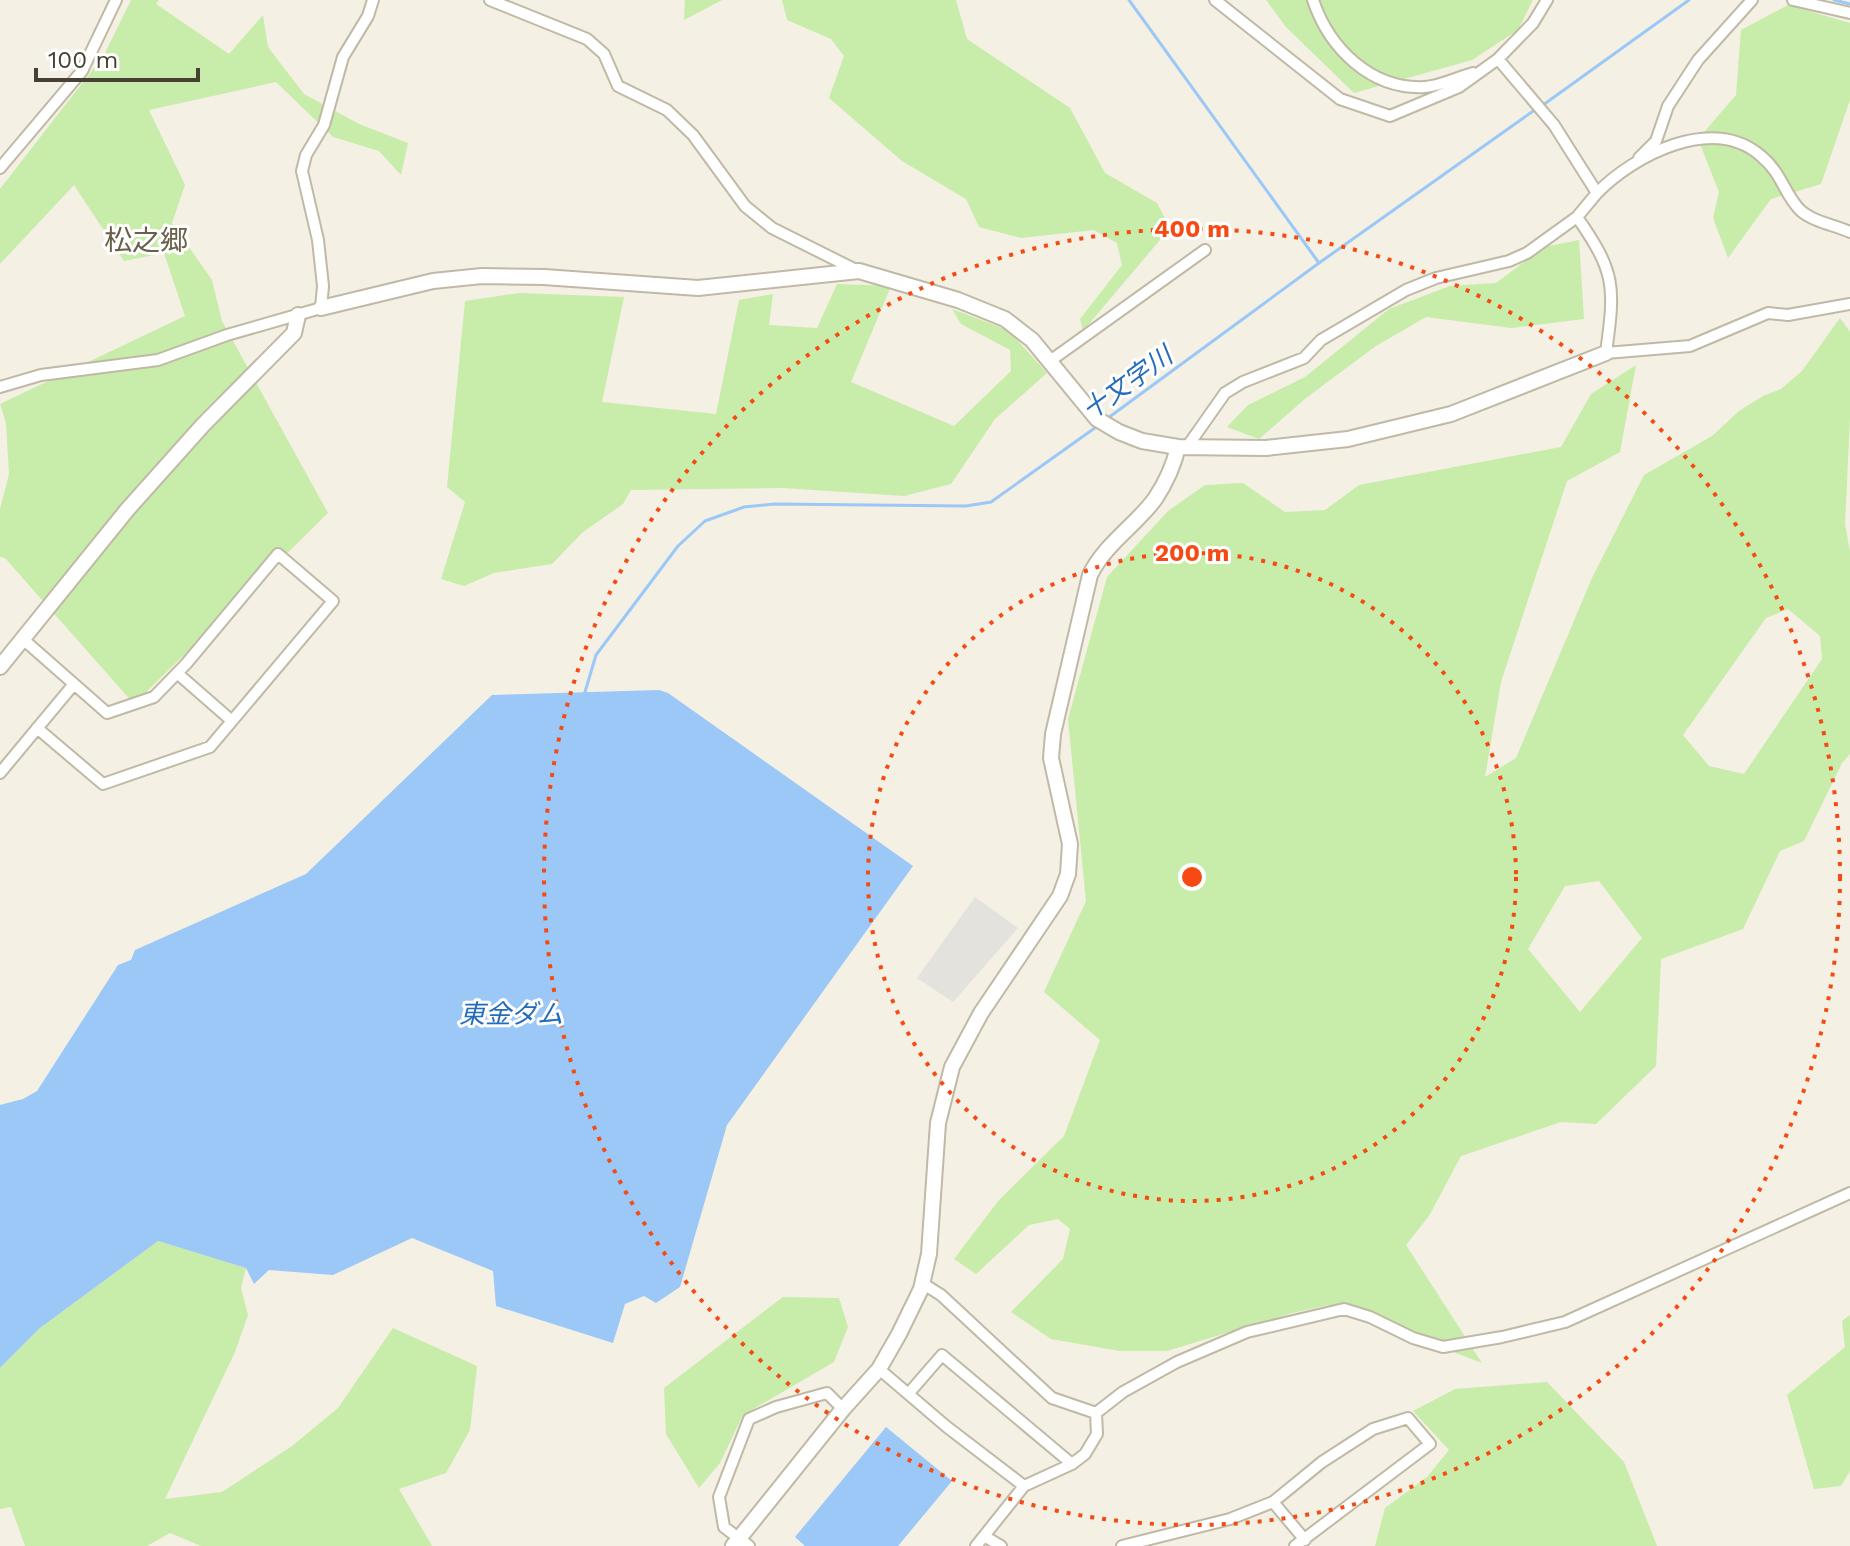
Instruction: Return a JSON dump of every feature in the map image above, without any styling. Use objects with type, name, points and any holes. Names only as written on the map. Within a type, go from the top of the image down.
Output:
[{"type":"street","points":[[0,168],[82,71],[116,0]]},
{"type":"street","points":[[321,308],[323,286],[318,240],[302,171],[306,155],[324,125],[343,57],[368,16],[373,0]]},
{"type":"street","points":[[490,0],[587,39],[604,54],[618,86],[667,110],[693,135],[745,206],[772,228],[859,271],[958,300],[1005,319],[1032,340],[1097,419],[1142,441],[1183,447],[1266,448],[1348,439],[1451,414],[1606,353],[1690,346],[1768,313],[1788,315],[1850,304]]},
{"type":"street","points":[[1215,0],[1340,99],[1390,116],[1459,87],[1498,59],[1533,23],[1547,0]]},
{"type":"street","points":[[1313,0],[1319,18],[1343,54],[1384,80],[1405,86],[1427,87],[1479,71]]},
{"type":"street","points":[[1632,165],[1656,141],[1668,106],[1698,60],[1752,0]]},
{"type":"street","points":[[1793,0],[1850,13]]},
{"type":"street","points":[[1498,59],[1554,125],[1597,193]]},
{"type":"street","points":[[843,1409],[827,1393],[776,1407],[749,1419],[719,1497],[724,1527],[740,1543],[843,1409],[879,1369],[922,1283],[933,1223],[938,1123],[952,1067],[981,1013],[1060,896],[1068,874],[1070,844],[1051,758],[1064,679],[1090,575],[1098,559],[1154,500],[1183,447],[1225,393],[1243,382],[1304,358],[1321,340],[1406,290],[1436,278],[1509,261],[1527,253],[1577,217],[1611,179],[1671,146],[1692,140],[1730,140],[1758,152],[1771,165],[1802,212],[1850,232]]},
{"type":"street","points":[[1577,217],[1601,251],[1613,288],[1606,353]]},
{"type":"street","points":[[1050,361],[1205,250]]},
{"type":"street","points":[[0,387],[41,375],[158,360],[227,335],[433,281],[482,276],[544,277],[698,288],[859,271]]},
{"type":"street","points":[[0,667],[127,510],[203,425],[294,333],[298,315]]},
{"type":"street","points":[[24,640],[107,713],[154,697],[278,554],[333,601],[210,747],[103,784],[37,728]]},
{"type":"street","points":[[177,673],[232,721]]},
{"type":"street","points":[[0,773],[74,684]]},
{"type":"street","points":[[1096,1413],[1123,1392],[1177,1362],[1247,1332],[1344,1309],[1443,1347],[1565,1322],[1850,1193]]},
{"type":"street","points":[[922,1283],[941,1295],[1052,1398],[1096,1413]]},
{"type":"street","points":[[909,1393],[942,1355],[1072,1464]]},
{"type":"street","points":[[879,1369],[947,1427],[1024,1486]]},
{"type":"street","points":[[976,1546],[1024,1486],[1072,1464],[1085,1454],[1097,1434],[1096,1413]]},
{"type":"street","points":[[1122,1546],[1230,1519],[1273,1502],[1322,1462],[1373,1429],[1408,1418],[1430,1444],[1300,1543],[1273,1502]]},
{"type":"street","points":[[984,1536],[1001,1546]]},
{"type":"green space","points":[[131,0],[159,0],[156,4],[229,54],[263,15],[268,47],[304,94],[359,124],[408,143],[401,175],[379,151],[333,137],[276,82],[149,110],[185,185],[172,223],[212,280],[222,321],[328,513],[134,704],[5,558],[0,557],[0,509],[9,474],[6,423],[0,404],[185,316],[164,253],[124,261],[74,185],[0,264],[0,189],[104,55]]},
{"type":"green space","points":[[685,0],[722,0],[684,20]]},
{"type":"green space","points":[[782,0],[956,0],[967,39],[1070,108],[1105,173],[1157,203],[1170,228],[1083,331],[1080,319],[1122,265],[1117,243],[1094,230],[1021,238],[979,227],[966,199],[902,161],[829,98],[844,56],[831,39],[787,20]]},
{"type":"green space","points":[[1266,0],[1533,0],[1518,30],[1472,60],[1354,93],[1286,27]]},
{"type":"green space","points":[[1788,5],[1850,23],[1850,100],[1821,184],[1771,199],[1728,258],[1713,218],[1719,192],[1698,139],[1736,95],[1741,30]]},
{"type":"green space","points":[[1579,240],[1584,319],[1511,328],[1426,317],[1376,346],[1306,398],[1259,439],[1227,427],[1248,405],[1305,377],[1389,309],[1450,286],[1496,283],[1544,247]]},
{"type":"green space","points":[[837,284],[891,286],[851,382],[954,426],[1011,371],[1010,350],[961,324],[952,309],[1008,330],[1047,373],[995,419],[951,484],[904,496],[783,488],[631,490],[623,504],[583,532],[552,564],[494,573],[464,586],[441,579],[465,502],[447,487],[465,301],[519,293],[624,297],[602,402],[716,414],[739,300],[773,294],[769,325],[817,328]]},
{"type":"green space","points":[[1840,318],[1850,332],[1845,524],[1850,552],[1850,754],[1842,763],[1804,841],[1780,851],[1743,929],[1661,959],[1656,1066],[1596,1124],[1561,1122],[1461,1156],[1429,1216],[1406,1245],[1482,1363],[1329,1305],[1292,1313],[1167,1351],[1120,1351],[1051,1339],[1011,1312],[1063,1259],[1070,1229],[1058,1219],[1029,1225],[976,1274],[954,1259],[999,1200],[1064,1136],[1100,1040],[1044,992],[1086,901],[1068,719],[1107,577],[1168,511],[1205,485],[1243,483],[1285,512],[1325,510],[1359,485],[1561,447],[1591,394],[1636,365],[1620,452],[1567,481],[1501,682],[1485,777],[1516,758],[1592,578],[1644,475],[1712,436],[1739,411],[1781,389],[1802,371]],"holes":[[[1788,609],[1820,636],[1822,659],[1744,774],[1709,766],[1683,735],[1766,618]],[[1599,881],[1642,938],[1580,1012],[1528,949],[1565,886]]]},
{"type":"green space","points":[[158,1241],[246,1268],[241,1288],[248,1315],[235,1352],[165,1499],[222,1492],[292,1446],[338,1408],[393,1328],[477,1366],[470,1430],[446,1473],[399,1489],[432,1546],[201,1546],[170,1533],[147,1546],[25,1546],[11,1507],[0,1509],[0,1368],[40,1328]]},
{"type":"green space","points":[[783,1297],[839,1298],[848,1327],[834,1362],[743,1415],[720,1463],[699,1488],[666,1434],[664,1388]]},
{"type":"green space","points":[[1850,1315],[1850,1471],[1841,1486],[1814,1489],[1787,1395],[1845,1347],[1842,1321]]},
{"type":"green space","points":[[1547,1382],[1624,1462],[1657,1546],[1375,1546],[1385,1508],[1427,1477],[1449,1450],[1413,1411],[1455,1389]]},
{"type":"shaded area","points":[[975,897],[1018,928],[953,1002],[917,978]]},
{"type":"water","name":"東金ダム","points":[[659,690],[668,693],[913,866],[727,1125],[680,1287],[656,1303],[644,1296],[625,1304],[613,1343],[496,1306],[493,1271],[412,1238],[333,1275],[269,1270],[254,1284],[246,1268],[158,1241],[40,1328],[0,1368],[0,1105],[23,1099],[37,1091],[118,965],[131,960],[135,950],[306,874],[492,695]]},
{"type":"water","points":[[886,1427],[952,1481],[898,1546],[805,1546],[795,1537]]},
{"type":"waterway","points":[[1129,0],[1319,263]]},
{"type":"waterway","name":"十文字川","points":[[1543,105],[1689,0]]},
{"type":"waterway","name":"十文字川","points":[[1834,0],[1850,4]]},
{"type":"waterway","name":"十文字川","points":[[1108,418],[1536,109]]},
{"type":"waterway","name":"十文字川","points":[[585,692],[596,655],[678,546],[705,521],[744,507],[775,504],[966,506],[991,502],[1099,425]]},
{"type":"district","name":"松之郷","points":[[146,240]]}]
